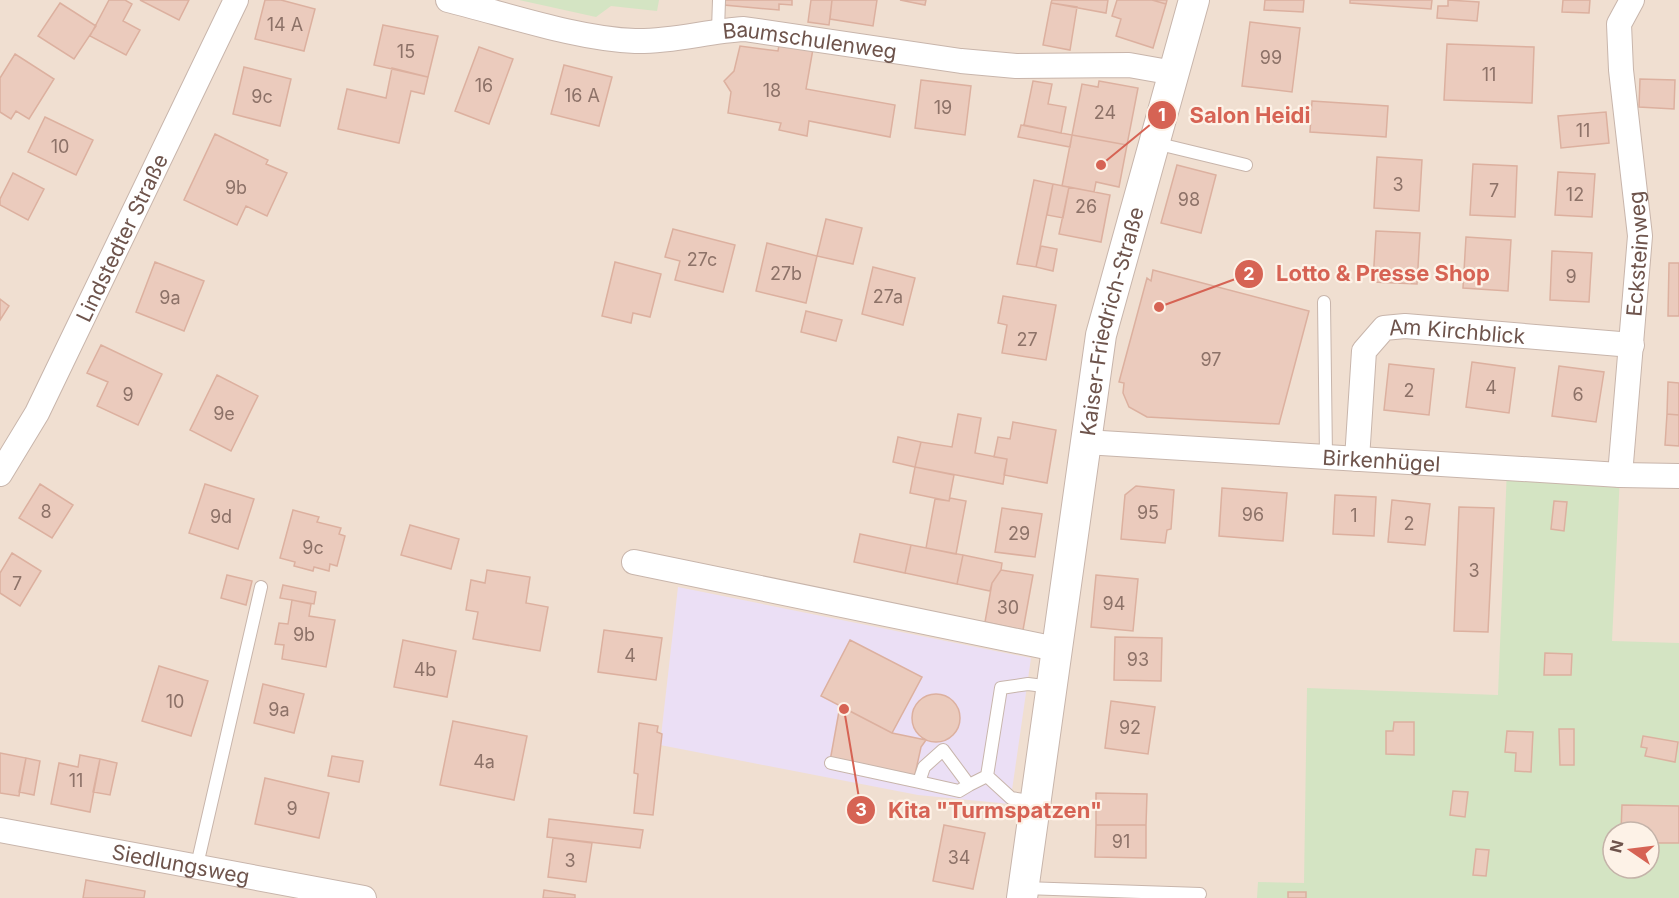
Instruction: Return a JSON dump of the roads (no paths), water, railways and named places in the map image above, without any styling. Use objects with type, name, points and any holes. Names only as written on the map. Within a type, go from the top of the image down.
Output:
[{"type":"street","name":"Lindstedter Straße","points":[[0,474],[37,413],[236,0]]},
{"type":"street","name":"Baumschulenweg","points":[[448,0],[593,36],[635,41],[678,38],[718,30],[744,29],[1016,66],[1130,65],[1174,73]]},
{"type":"street","name":"Kaiser-Friedrich-Straße","points":[[1023,893],[1101,335],[1194,0]]},
{"type":"street","name":"Ecksteinweg","points":[[1620,475],[1640,236],[1621,70],[1619,24],[1632,0]]},
{"type":"street","name":"Am Kirchblick","points":[[1357,459],[1364,351],[1384,328],[1406,326],[1632,345]]},
{"type":"street","name":"Birkenhügel","points":[[1085,442],[1620,475],[1679,476]]},
{"type":"street","points":[[634,562],[1056,649]]},
{"type":"street","name":"Siedlungsweg","points":[[0,830],[364,898]]},
{"type":"lane","points":[[718,30],[719,0]]},
{"type":"lane","points":[[1154,143],[1246,165]]},
{"type":"lane","points":[[1324,302],[1326,456]]},
{"type":"lane","points":[[197,865],[261,588]]},
{"type":"lane","points":[[987,776],[1002,688],[1028,684],[1051,687]]},
{"type":"lane","points":[[919,782],[924,767],[943,750],[969,785]]},
{"type":"lane","points":[[831,763],[959,791],[987,776]]},
{"type":"lane","points":[[987,776],[1011,798],[1035,802]]},
{"type":"lane","points":[[1023,893],[1200,894]]},
{"type":"place","name":"Salon Heidi","points":[[1101,165]]},
{"type":"place","name":"Lotto & Presse Shop","points":[[1159,307]]},
{"type":"place","name":"Kita \"Turmspatzen\"","points":[[844,709]]}]
